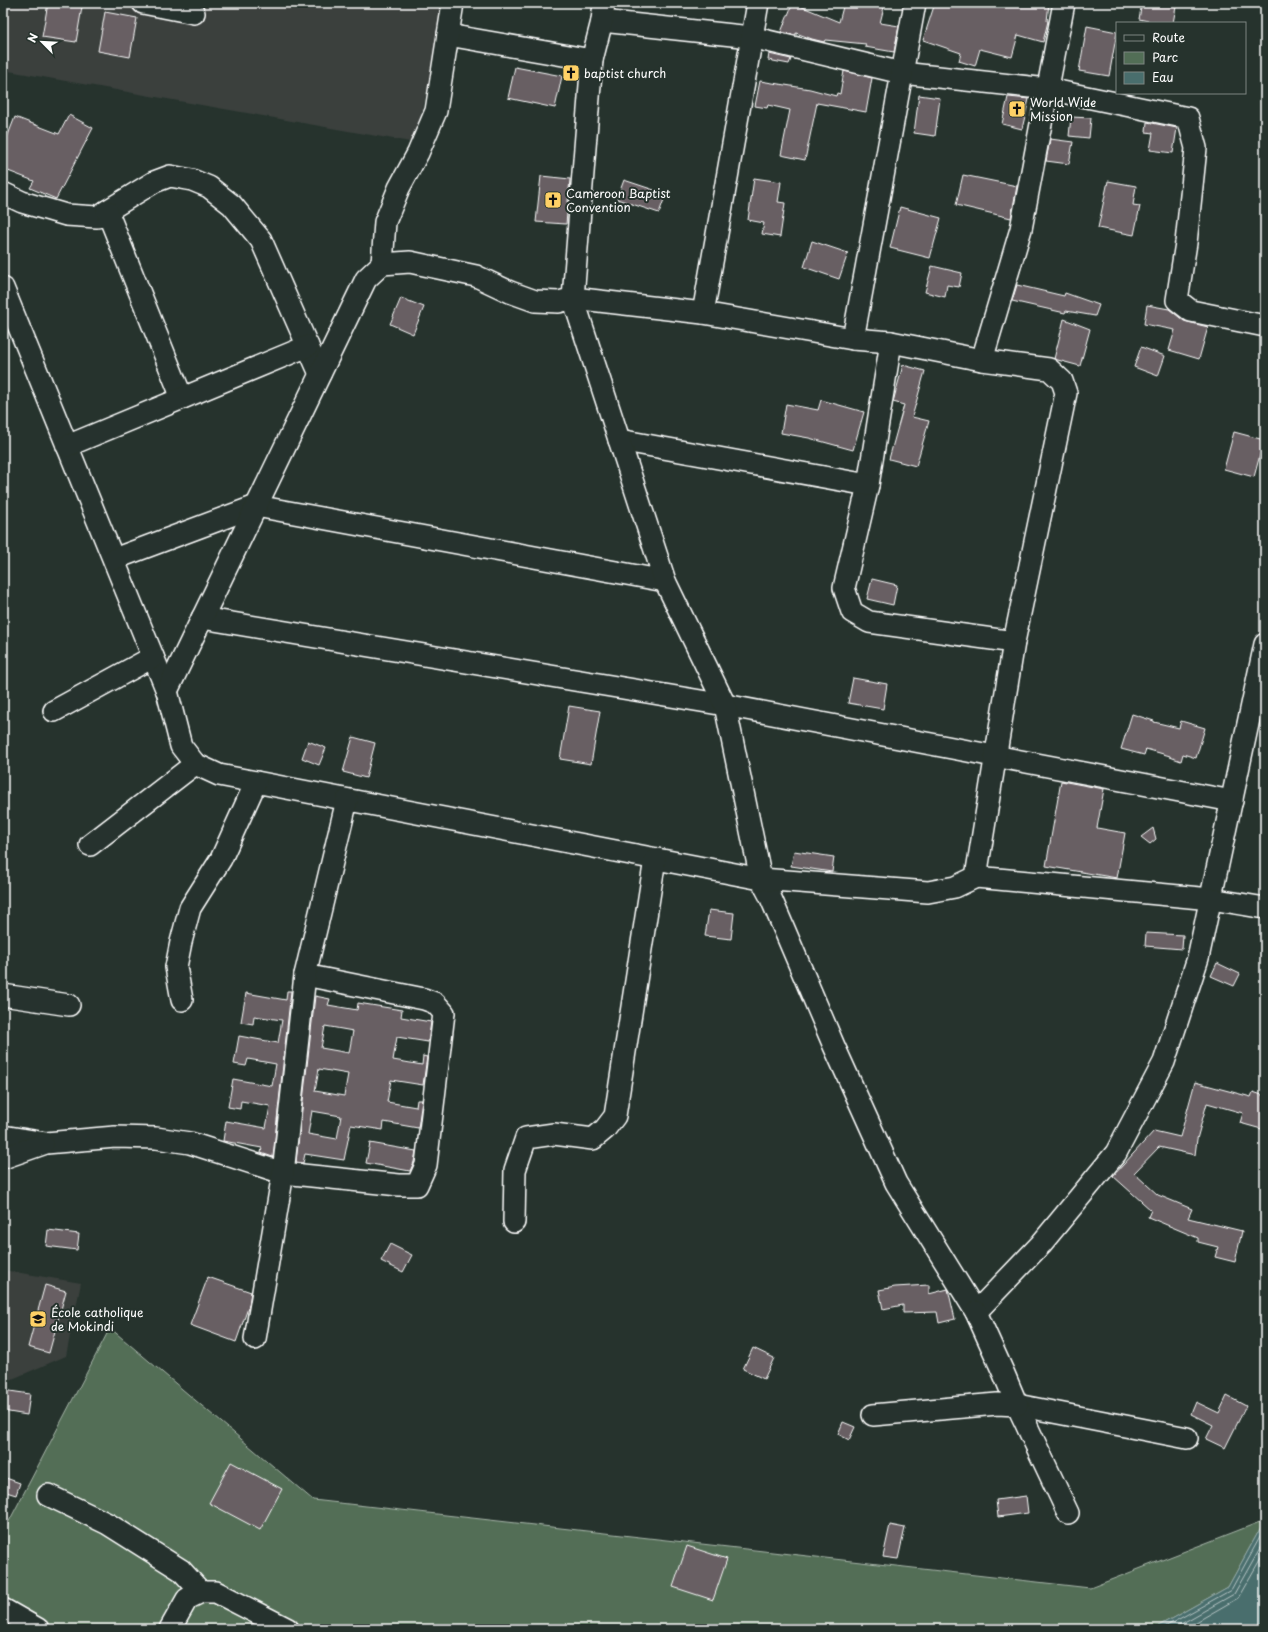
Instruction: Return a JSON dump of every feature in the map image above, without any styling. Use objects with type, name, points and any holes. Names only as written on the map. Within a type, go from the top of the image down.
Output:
[{"type":"street","points":[[143,3],[194,13]]},
{"type":"street","points":[[382,264],[385,222],[399,188],[418,153],[436,111],[453,3]]},
{"type":"street","points":[[702,313],[758,3]]},
{"type":"street","points":[[853,339],[915,3]]},
{"type":"street","points":[[982,360],[1021,229],[1064,3]]},
{"type":"street","points":[[1068,1513],[1017,1405],[976,1312],[896,1183],[834,1046],[770,896],[761,879],[725,705],[665,582],[573,298],[592,60],[603,12],[752,37],[902,73],[1048,89],[1188,118],[1196,148],[1186,243],[1177,300],[1191,311],[1265,326]]},
{"type":"street","points":[[448,34],[592,60]]},
{"type":"street","points":[[3,194],[22,202],[66,214],[97,217],[154,182],[170,176],[192,180],[209,187],[232,205],[261,240],[320,374]]},
{"type":"street","points":[[107,211],[182,398]]},
{"type":"street","points":[[167,691],[366,278],[382,264],[410,262],[476,276],[510,292],[535,301],[559,302],[573,298],[702,313],[853,339],[891,342],[982,360],[1049,369],[1062,381],[1066,393],[1014,642],[976,876]]},
{"type":"street","points":[[3,288],[167,691],[181,746],[195,764],[219,776],[761,879],[928,892],[955,887],[976,876],[1211,899],[1265,908]]},
{"type":"street","points":[[891,342],[868,485],[844,588],[852,612],[869,622],[1014,642]]},
{"type":"street","points":[[67,446],[308,346]]},
{"type":"street","points":[[619,440],[868,485]]},
{"type":"street","points":[[114,560],[256,506],[665,582]]},
{"type":"street","points":[[202,618],[725,705],[1232,801]]},
{"type":"street","points":[[976,1312],[1041,1244],[1116,1153],[1164,1062],[1198,958],[1265,644]]},
{"type":"street","points":[[54,711],[153,657]]},
{"type":"street","points":[[90,845],[195,764]]},
{"type":"street","points":[[182,1000],[176,967],[190,908],[221,859],[256,782]]},
{"type":"street","points":[[254,1339],[283,1173],[305,975],[347,800]]},
{"type":"street","points":[[514,1222],[515,1170],[526,1138],[554,1134],[593,1139],[605,1129],[615,1116],[655,859]]},
{"type":"street","points":[[3,1136],[46,1143],[115,1137],[156,1138],[190,1142],[283,1173],[400,1185],[417,1185],[426,1165],[444,1013],[434,1003],[424,999],[305,975]]},
{"type":"street","points":[[3,995],[69,1005]]},
{"type":"street","points":[[3,1158],[46,1143]]},
{"type":"street","points":[[873,1415],[997,1404],[1017,1405],[1187,1438]]},
{"type":"street","points":[[48,1495],[108,1524],[181,1570],[201,1592]]},
{"type":"street","points":[[170,1629],[187,1599],[201,1592],[216,1592],[288,1629]]},
{"type":"street","points":[[3,1609],[38,1629]]},
{"type":"shaded area","points":[[3,3],[445,3],[416,143],[3,70]]},
{"type":"shaded area","name":"École catholique de Mokindi","points":[[3,1270],[81,1283],[66,1356],[3,1383]]},
{"type":"green space","points":[[110,1328],[313,1500],[1090,1588],[1265,1520],[1228,1587],[1153,1629],[3,1629],[3,1533]]},
{"type":"water","points":[[1265,1520],[1265,1629],[1153,1629],[1228,1587]]},
{"type":"building","points":[[48,3],[60,3],[82,7],[76,42],[42,37]]},
{"type":"building","points":[[793,3],[839,22],[844,3],[885,3],[880,23],[899,26],[894,52],[865,47],[866,44],[825,40],[824,42],[796,33],[796,35],[781,32]]},
{"type":"building","points":[[935,3],[1049,3],[1048,21],[1043,42],[1018,35],[1012,57],[980,49],[975,66],[959,61],[961,53],[923,40]]},
{"type":"building","points":[[1142,3],[1155,3],[1176,7],[1173,22],[1152,22],[1139,19]]},
{"type":"building","points":[[105,12],[137,18],[130,57],[98,51]]},
{"type":"building","points":[[1087,26],[1116,32],[1109,76],[1079,71]]},
{"type":"building","points":[[769,54],[791,59],[789,64],[768,60]]},
{"type":"building","points":[[515,67],[562,76],[555,108],[508,98]]},
{"type":"building","points":[[844,71],[872,78],[866,112],[817,103],[805,160],[781,155],[790,110],[768,105],[767,108],[755,106],[760,81],[810,89],[836,96],[837,93],[840,94]]},
{"type":"building","points":[[919,95],[940,98],[935,136],[914,133]]},
{"type":"building","points":[[1008,97],[1029,99],[1022,129],[1002,124]]},
{"type":"building","points":[[69,115],[93,128],[56,199],[30,188],[34,181],[3,169],[3,148],[15,117],[59,134]]},
{"type":"building","points":[[1071,117],[1091,118],[1089,138],[1069,136]]},
{"type":"building","points":[[1147,122],[1177,128],[1173,153],[1150,150],[1153,133],[1146,132]]},
{"type":"building","points":[[1050,139],[1073,142],[1069,164],[1046,161]]},
{"type":"building","points":[[963,175],[1017,186],[1011,218],[956,205]]},
{"type":"building","name":"Cameroon Baptist Convention","points":[[541,176],[570,179],[566,224],[536,222]]},
{"type":"building","points":[[754,178],[781,182],[778,202],[785,203],[780,237],[762,234],[764,223],[748,220]]},
{"type":"building","points":[[624,180],[666,194],[659,213],[617,199]]},
{"type":"building","points":[[1108,181],[1136,186],[1133,205],[1140,206],[1134,235],[1098,228]]},
{"type":"building","points":[[900,207],[941,218],[930,258],[890,248]]},
{"type":"building","points":[[812,241],[848,253],[839,279],[804,267]]},
{"type":"building","points":[[932,266],[962,273],[959,287],[947,285],[945,297],[925,292]]},
{"type":"building","points":[[1017,285],[1064,296],[1065,293],[1099,305],[1095,316],[1066,311],[1065,313],[1012,301]]},
{"type":"building","points":[[401,298],[424,307],[413,334],[390,324]]},
{"type":"building","points":[[1147,305],[1169,309],[1184,321],[1208,327],[1199,359],[1169,350],[1175,330],[1144,324]]},
{"type":"building","points":[[1064,319],[1090,329],[1080,366],[1054,359]]},
{"type":"building","points":[[1141,347],[1165,356],[1158,376],[1134,367]]},
{"type":"building","points":[[903,365],[925,371],[912,417],[929,421],[916,466],[889,459],[904,405],[893,402]]},
{"type":"building","points":[[821,400],[864,412],[853,450],[809,438],[781,433],[786,404],[818,410]]},
{"type":"building","points":[[1234,432],[1264,440],[1254,477],[1224,469]]},
{"type":"building","points":[[872,579],[897,585],[893,605],[867,599]]},
{"type":"building","points":[[853,678],[887,684],[883,709],[848,703]]},
{"type":"building","points":[[569,706],[600,711],[591,764],[560,759]]},
{"type":"building","points":[[1132,714],[1154,722],[1179,728],[1181,721],[1205,728],[1196,758],[1183,754],[1181,761],[1146,749],[1144,755],[1121,749]]},
{"type":"building","points":[[353,737],[375,743],[366,778],[343,772]]},
{"type":"building","points":[[308,741],[326,748],[319,765],[302,758]]},
{"type":"building","points":[[1061,781],[1104,789],[1097,828],[1125,833],[1117,878],[1046,866]]},
{"type":"building","points":[[1153,828],[1156,839],[1150,844],[1141,837]]},
{"type":"building","points":[[794,851],[834,857],[832,872],[791,866]]},
{"type":"building","points":[[709,910],[734,913],[731,939],[705,936]]},
{"type":"building","points":[[1146,933],[1183,935],[1182,949],[1145,946]]},
{"type":"building","points":[[1217,963],[1240,974],[1234,986],[1211,976]]},
{"type":"building","points":[[287,991],[291,991],[273,1157],[261,1153],[262,1148],[223,1141],[226,1121],[266,1128],[270,1106],[241,1101],[240,1109],[228,1107],[233,1079],[272,1086],[276,1064],[248,1059],[246,1066],[234,1064],[239,1036],[278,1043],[282,1020],[254,1016],[253,1024],[241,1022],[246,993],[286,1000]]},
{"type":"building","points":[[315,996],[330,999],[328,1005],[357,1010],[358,1003],[402,1010],[401,1017],[431,1022],[428,1042],[397,1037],[393,1060],[422,1065],[423,1056],[427,1057],[423,1085],[391,1080],[387,1102],[416,1107],[417,1100],[422,1100],[418,1128],[384,1122],[383,1130],[351,1125],[344,1160],[305,1154],[303,1163],[296,1162]],"holes":[[[325,1026],[353,1031],[349,1053],[321,1048]],[[319,1069],[348,1074],[344,1096],[315,1091]],[[312,1111],[341,1116],[337,1139],[308,1134]]]},
{"type":"building","points":[[1195,1082],[1251,1097],[1253,1092],[1265,1096],[1265,1130],[1240,1123],[1243,1113],[1207,1103],[1197,1139],[1195,1155],[1159,1147],[1134,1173],[1158,1195],[1192,1209],[1188,1218],[1242,1231],[1235,1262],[1215,1257],[1218,1247],[1198,1242],[1198,1238],[1148,1217],[1151,1210],[1113,1176],[1154,1131],[1180,1137]]},
{"type":"building","points":[[370,1143],[416,1151],[414,1162],[410,1171],[366,1163]]},
{"type":"building","points":[[48,1230],[79,1234],[77,1250],[46,1246]]},
{"type":"building","points":[[390,1244],[412,1255],[403,1272],[381,1261]]},
{"type":"building","points":[[208,1277],[251,1292],[249,1305],[236,1342],[190,1325]]},
{"type":"building","points":[[45,1285],[66,1291],[49,1353],[28,1347]]},
{"type":"building","points":[[929,1285],[929,1294],[948,1289],[955,1319],[939,1323],[937,1312],[903,1313],[903,1305],[883,1309],[879,1290],[895,1287]]},
{"type":"building","points":[[753,1348],[774,1358],[764,1379],[743,1369]]},
{"type":"building","points":[[3,1390],[30,1394],[27,1415],[3,1411]]},
{"type":"building","points":[[1227,1396],[1246,1406],[1225,1448],[1206,1439],[1213,1425],[1191,1414],[1196,1402],[1219,1413]]},
{"type":"building","points":[[843,1422],[855,1427],[849,1440],[838,1434]]},
{"type":"building","points":[[231,1462],[282,1489],[260,1530],[209,1503]]},
{"type":"building","points":[[3,1477],[20,1483],[16,1495],[3,1491]]},
{"type":"building","points":[[1026,1496],[1028,1513],[998,1517],[996,1500]]},
{"type":"building","points":[[890,1525],[905,1528],[898,1559],[883,1557]]},
{"type":"building","points":[[687,1546],[727,1559],[713,1600],[673,1587]]},
{"type":"place","name":"baptist church","points":[[571,73]]},
{"type":"place","name":"World Wide Mission","points":[[1017,109]]},
{"type":"place","name":"Cameroon Baptist Convention","points":[[553,200]]},
{"type":"place","name":"École catholique de Mokindi","points":[[38,1319]]}]
